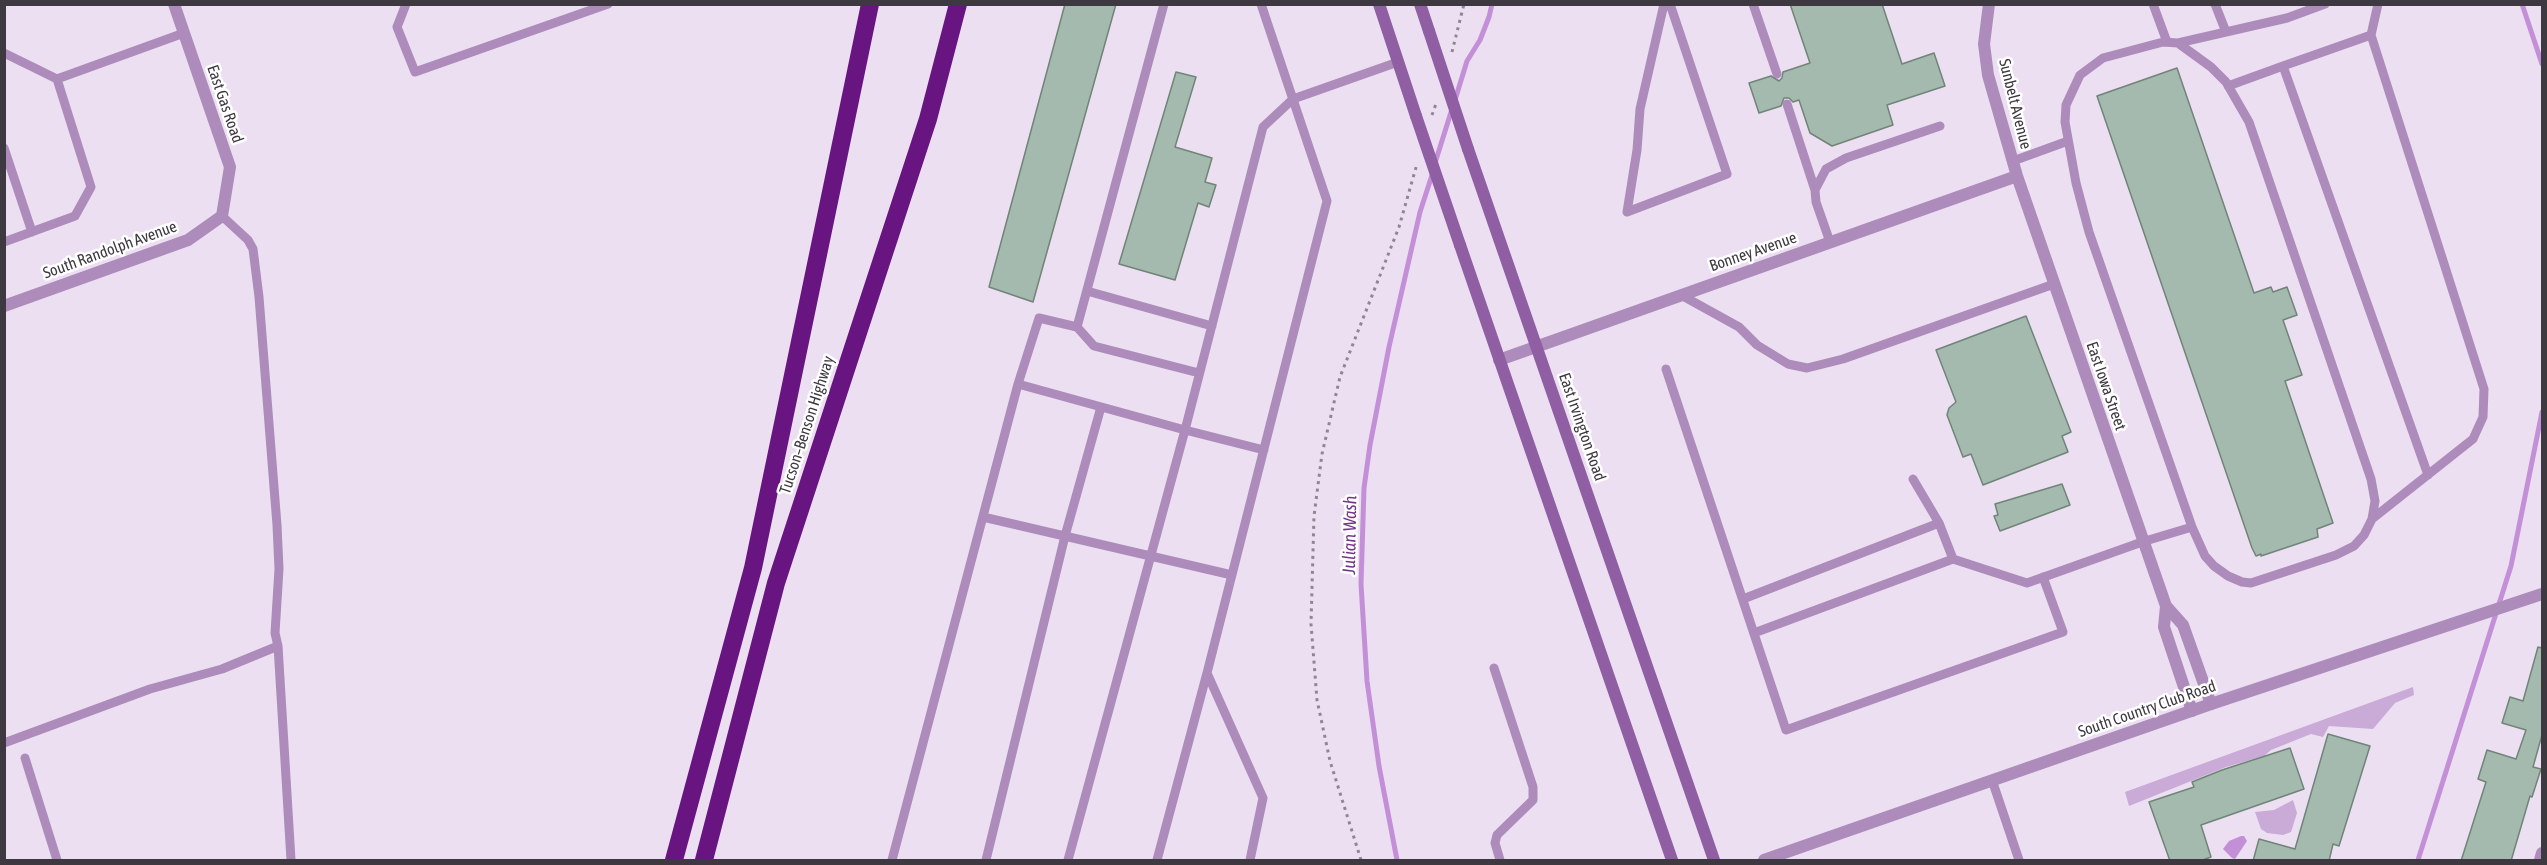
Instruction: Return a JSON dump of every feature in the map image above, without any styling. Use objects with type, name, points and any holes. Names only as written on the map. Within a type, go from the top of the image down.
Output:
[{"type":"highway","name":"Tucson–Benson Highway","points":[[674,861],[753,568],[870,4]]},
{"type":"highway","name":"Tucson–Benson Highway","points":[[704,861],[776,583],[928,119],[958,4]]},
{"type":"main road","points":[[1379,4],[1672,861]]},
{"type":"main road","name":"East Irvington Road","points":[[1420,4],[1714,861]]},
{"type":"street","name":"East Gas Road","points":[[174,4],[230,167],[222,216]]},
{"type":"street","name":"Sunbelt Avenue","points":[[1989,4],[1984,44],[1988,75],[2017,176]]},
{"type":"street","name":"Bonney Avenue","points":[[1499,360],[2017,176]]},
{"type":"street","name":"East Iowa Street","points":[[2017,176],[2142,542],[2166,606],[2183,625],[2211,704]]},
{"type":"street","name":"South Randolph Avenue","points":[[4,306],[188,240],[222,216]]},
{"type":"street","name":"South Country Club Road","points":[[1764,861],[2211,704],[2542,594]]},
{"type":"street","name":"East Iowa Street","points":[[2166,606],[2164,627],[2192,711]]},
{"type":"street","points":[[2540,861],[2542,853]]},
{"type":"lane","points":[[405,4],[398,27],[415,72],[608,4]]},
{"type":"lane","points":[[1077,327],[1164,4]]},
{"type":"lane","points":[[1157,861],[1327,201],[1261,4]]},
{"type":"lane","points":[[1664,4],[1640,109],[1637,150],[1627,212],[1727,174],[1670,4]]},
{"type":"lane","points":[[1753,4],[1776,74]]},
{"type":"lane","points":[[2153,4],[2167,42]]},
{"type":"lane","points":[[2215,4],[2226,32]]},
{"type":"lane","points":[[2178,43],[2211,67],[2228,86],[2248,122],[2368,470],[2375,501],[2372,519],[2364,535],[2354,546],[2283,574],[2251,583],[2228,576],[2214,566],[2205,556],[2192,527],[2090,232],[2076,183],[2068,141],[2065,122],[2066,105],[2080,75],[2103,58],[2132,49],[2167,42],[2178,43],[2287,18],[2325,4]]},
{"type":"lane","points":[[2372,519],[2474,439],[2483,417],[2484,389],[2371,35],[2378,4]]},
{"type":"lane","points":[[4,53],[57,79],[184,33]]},
{"type":"lane","points":[[2228,86],[2371,35]]},
{"type":"lane","points":[[1068,861],[1185,430],[1263,126],[1293,99],[1398,62]]},
{"type":"lane","points":[[2283,66],[2428,475]]},
{"type":"lane","points":[[4,242],[75,216],[91,187],[57,79]]},
{"type":"lane","points":[[1787,104],[1830,242]]},
{"type":"lane","points":[[1815,190],[1826,170],[1834,164],[1940,126]]},
{"type":"lane","points":[[2013,161],[2068,141]]},
{"type":"lane","points":[[4,148],[32,232]]},
{"type":"lane","points":[[222,216],[248,240],[253,249],[259,297],[277,525],[279,569],[275,633],[278,646],[291,861]]},
{"type":"lane","points":[[1681,295],[1739,327],[1757,345],[1788,364],[1808,368],[1843,359],[2054,284]]},
{"type":"lane","points":[[1087,291],[1212,326]]},
{"type":"lane","points":[[892,861],[1018,384],[1039,318],[1077,327],[1094,346],[1199,373]]},
{"type":"lane","points":[[1666,369],[1786,729],[2063,633],[2043,577]]},
{"type":"lane","points":[[1018,384],[1264,450]]},
{"type":"lane","points":[[986,861],[1065,536],[1101,407]]},
{"type":"lane","points":[[1913,479],[1939,523],[1953,559]]},
{"type":"lane","points":[[983,517],[1232,575]]},
{"type":"lane","points":[[1743,599],[1939,523]]},
{"type":"lane","points":[[1754,633],[1953,559],[2027,583],[2142,542],[2192,527]]},
{"type":"lane","points":[[4,730],[7,742],[150,688],[222,669],[278,646]]},
{"type":"lane","points":[[1494,668],[1533,787],[1533,800],[1497,835],[1495,843],[1500,861]]},
{"type":"lane","points":[[1207,673],[1263,798],[1250,861]]},
{"type":"lane","points":[[24,758],[57,861]]},
{"type":"lane","points":[[1992,780],[2019,861]]},
{"type":"path","points":[[1450,60],[1464,4]]},
{"type":"path","points":[[1432,117],[1439,94]]},
{"type":"path","points":[[1361,861],[1330,761],[1317,700],[1311,624],[1314,516],[1322,454],[1340,377],[1400,228],[1418,162]]},
{"type":"shaded area","points":[[2413,687],[2414,695],[2395,703],[2373,729],[2329,726],[2323,737],[2311,734],[2271,750],[2264,756],[2226,767],[2129,806],[2125,792]]},
{"type":"shaded area","points":[[2293,800],[2297,813],[2291,832],[2283,835],[2267,833],[2261,829],[2255,812],[2274,810]]},
{"type":"shaded area","points":[[2244,836],[2247,841],[2235,859],[2232,858],[2223,849],[2229,841]]},
{"type":"building","points":[[1065,4],[1116,4],[1033,302],[989,287]]},
{"type":"building","points":[[1790,4],[1882,4],[1902,64],[1934,53],[1945,86],[1887,105],[1893,125],[1832,146],[1810,133],[1799,100],[1793,102],[1789,98],[1784,98],[1781,106],[1759,113],[1749,83],[1771,76],[1779,81],[1783,72],[1810,63]]},
{"type":"building","points":[[2177,68],[2254,293],[2271,287],[2273,292],[2287,287],[2297,315],[2283,320],[2302,375],[2285,381],[2333,523],[2317,529],[2318,537],[2261,556],[2261,554],[2256,556],[2252,548],[2097,96]]},
{"type":"building","points":[[1176,72],[1196,77],[1175,147],[1212,158],[1205,182],[1216,185],[1209,207],[1198,203],[1175,280],[1119,264]]},
{"type":"building","points":[[2026,316],[2071,432],[2062,436],[2068,452],[1983,485],[1971,454],[1963,457],[1947,415],[1949,408],[1956,402],[1936,350]]},
{"type":"building","points":[[2062,484],[2070,505],[2000,531],[1994,516],[1998,515],[1995,504]]},
{"type":"building","points":[[2538,647],[2542,648],[2542,735],[2533,767],[2541,769],[2532,797],[2530,796],[2511,861],[2461,861],[2486,782],[2478,779],[2487,750],[2516,759],[2526,730],[2502,723],[2510,697],[2523,701]]},
{"type":"building","points":[[2328,734],[2370,746],[2339,846],[2333,844],[2329,861],[2253,861],[2259,839],[2295,849]]},
{"type":"building","points":[[2290,748],[2304,789],[2201,825],[2211,857],[2200,861],[2170,861],[2149,802],[2194,787],[2192,782],[2222,770]]},
{"type":"waterway","points":[[1455,100],[1467,61],[1480,40],[1492,4]]},
{"type":"waterway","points":[[2522,4],[2542,64]]},
{"type":"waterway","points":[[1435,163],[1452,109]]},
{"type":"waterway","name":"Julian Wash","points":[[1397,860],[1379,766],[1367,681],[1361,584],[1364,488],[1389,347],[1420,212],[1433,172]]},
{"type":"waterway","points":[[2418,860],[2511,566],[2542,412]]}]
